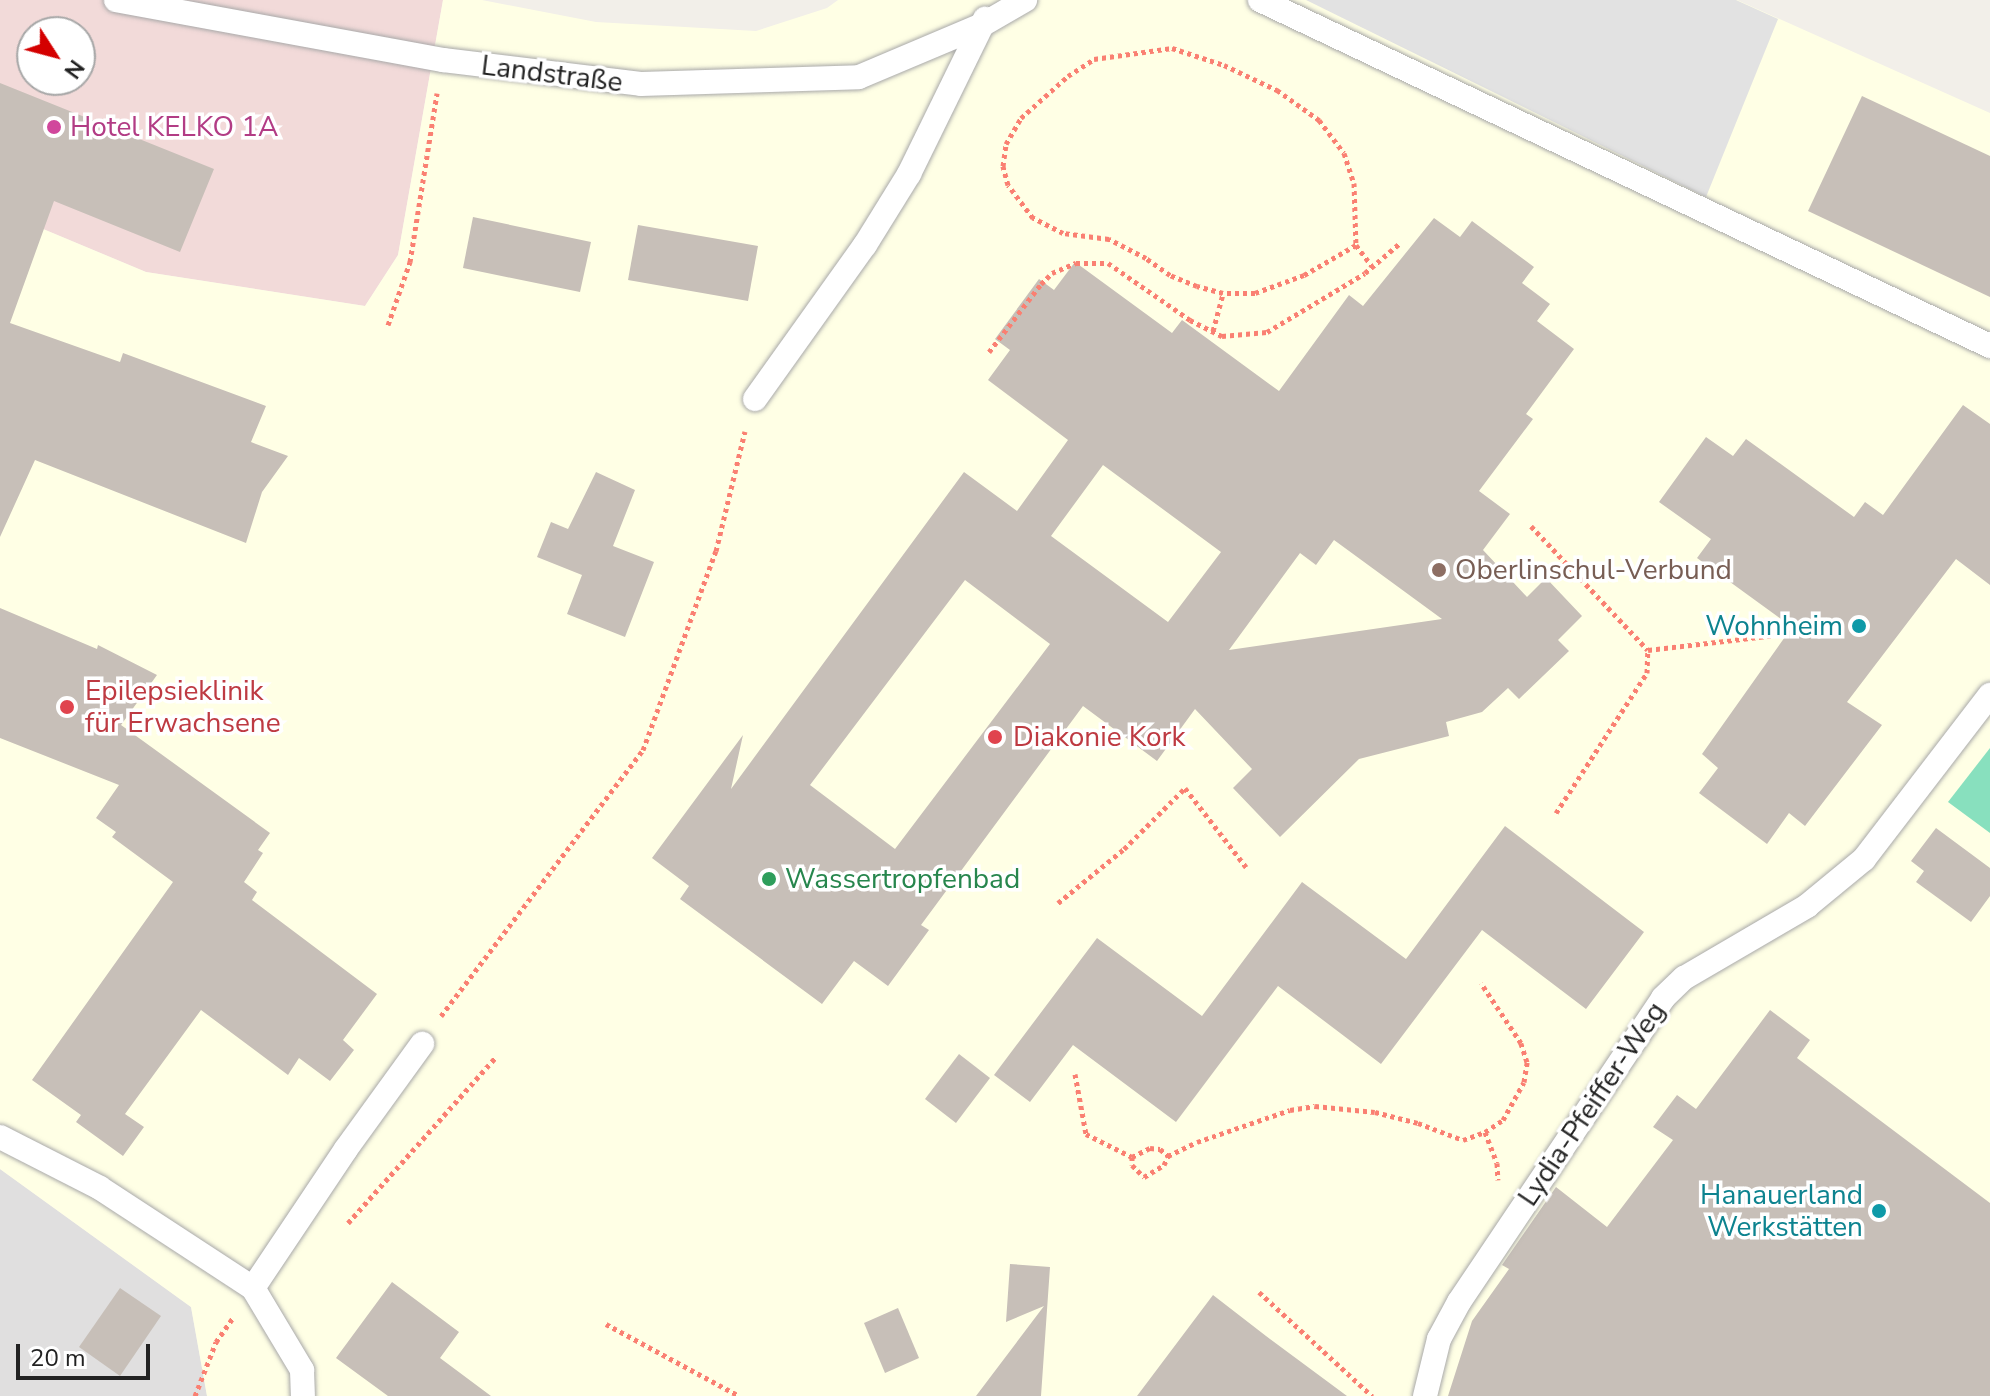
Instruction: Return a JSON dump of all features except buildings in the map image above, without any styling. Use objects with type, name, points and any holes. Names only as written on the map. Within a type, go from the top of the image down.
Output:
[{"type":"lane","name":"Landstraße","points":[[116,0],[443,60],[641,84],[859,77],[982,25],[1025,0]]},
{"type":"lane","points":[[755,399],[865,245],[909,174],[982,25],[998,0]]},
{"type":"lane","points":[[1260,0],[1990,346]]},
{"type":"lane","name":"Lydia-Pfeiffer-Weg","points":[[1425,1396],[1444,1330],[1523,1204],[1655,1009],[1684,978],[1807,906],[1864,859],[1990,695]]},
{"type":"lane","points":[[253,1288],[346,1149],[422,1044]]},
{"type":"lane","points":[[0,1137],[100,1188],[253,1288],[302,1370],[303,1396]]},
{"type":"path","points":[[1356,245],[1304,275],[1255,293],[1223,293],[1170,275],[1146,258],[1109,239],[1063,233],[1033,218],[1008,185],[1003,166],[1006,144],[1021,118],[1068,76],[1094,59],[1172,48],[1224,65],[1277,90],[1319,120],[1344,153],[1354,183],[1356,245],[1372,266]]},
{"type":"path","points":[[388,325],[410,262],[443,60]]},
{"type":"path","points":[[989,352],[1041,284],[1052,273],[1076,263],[1108,263],[1222,336],[1267,332],[1372,266],[1399,244]]},
{"type":"path","points":[[1213,331],[1223,293]]},
{"type":"path","points":[[422,1044],[455,994],[643,750],[716,551],[755,399]]},
{"type":"path","points":[[1531,526],[1648,650],[1647,673],[1556,813]]},
{"type":"path","points":[[1648,650],[1801,632]]},
{"type":"path","points":[[1058,903],[1124,849],[1185,788],[1246,867]]},
{"type":"path","points":[[1132,1157],[1132,1165],[1144,1177],[1164,1165],[1168,1156],[1277,1115],[1315,1106],[1375,1112],[1463,1140],[1485,1132],[1503,1120],[1524,1082],[1527,1062],[1516,1034],[1481,983]]},
{"type":"path","points":[[348,1223],[495,1058]]},
{"type":"path","points":[[1075,1074],[1086,1134],[1132,1157]]},
{"type":"path","points":[[1485,1132],[1497,1163],[1498,1185],[1523,1204]]},
{"type":"path","points":[[1132,1157],[1150,1148],[1160,1149],[1168,1156]]},
{"type":"path","points":[[195,1396],[216,1342],[253,1288]]},
{"type":"path","points":[[1259,1292],[1372,1396]]},
{"type":"path","points":[[606,1324],[739,1396]]},
{"type":"shaded area","points":[[0,0],[443,0],[398,255],[365,306],[146,272],[0,211]]},
{"type":"shaded area","name":"Diakonie Kork","points":[[443,0],[482,0],[596,22],[756,31],[827,8],[838,0],[1737,0],[1990,113],[1990,1396],[207,1396],[191,1307],[0,1169],[0,211],[146,272],[365,306],[398,255]]},
{"type":"shaded area","points":[[1306,0],[1736,0],[1778,19],[1706,197]]},
{"type":"shaded area","points":[[0,1169],[191,1307],[207,1396],[0,1396]]},
{"type":"green space","points":[[1990,748],[1990,833],[1948,802]]},
{"type":"place","name":"Hotel KELKO 1A","points":[[54,127]]},
{"type":"place","name":"Oberlinschul-Verbund","points":[[1439,570]]},
{"type":"place","name":"Wohnheim","points":[[1859,626]]},
{"type":"place","name":"Epilepsieklinik für Erwachsene","points":[[67,707]]},
{"type":"place","name":"Diakonie Kork","points":[[995,737]]},
{"type":"place","name":"Wassertropfenbad","points":[[769,879]]},
{"type":"place","name":"Hanauerland Werkstätten","points":[[1879,1211]]}]
